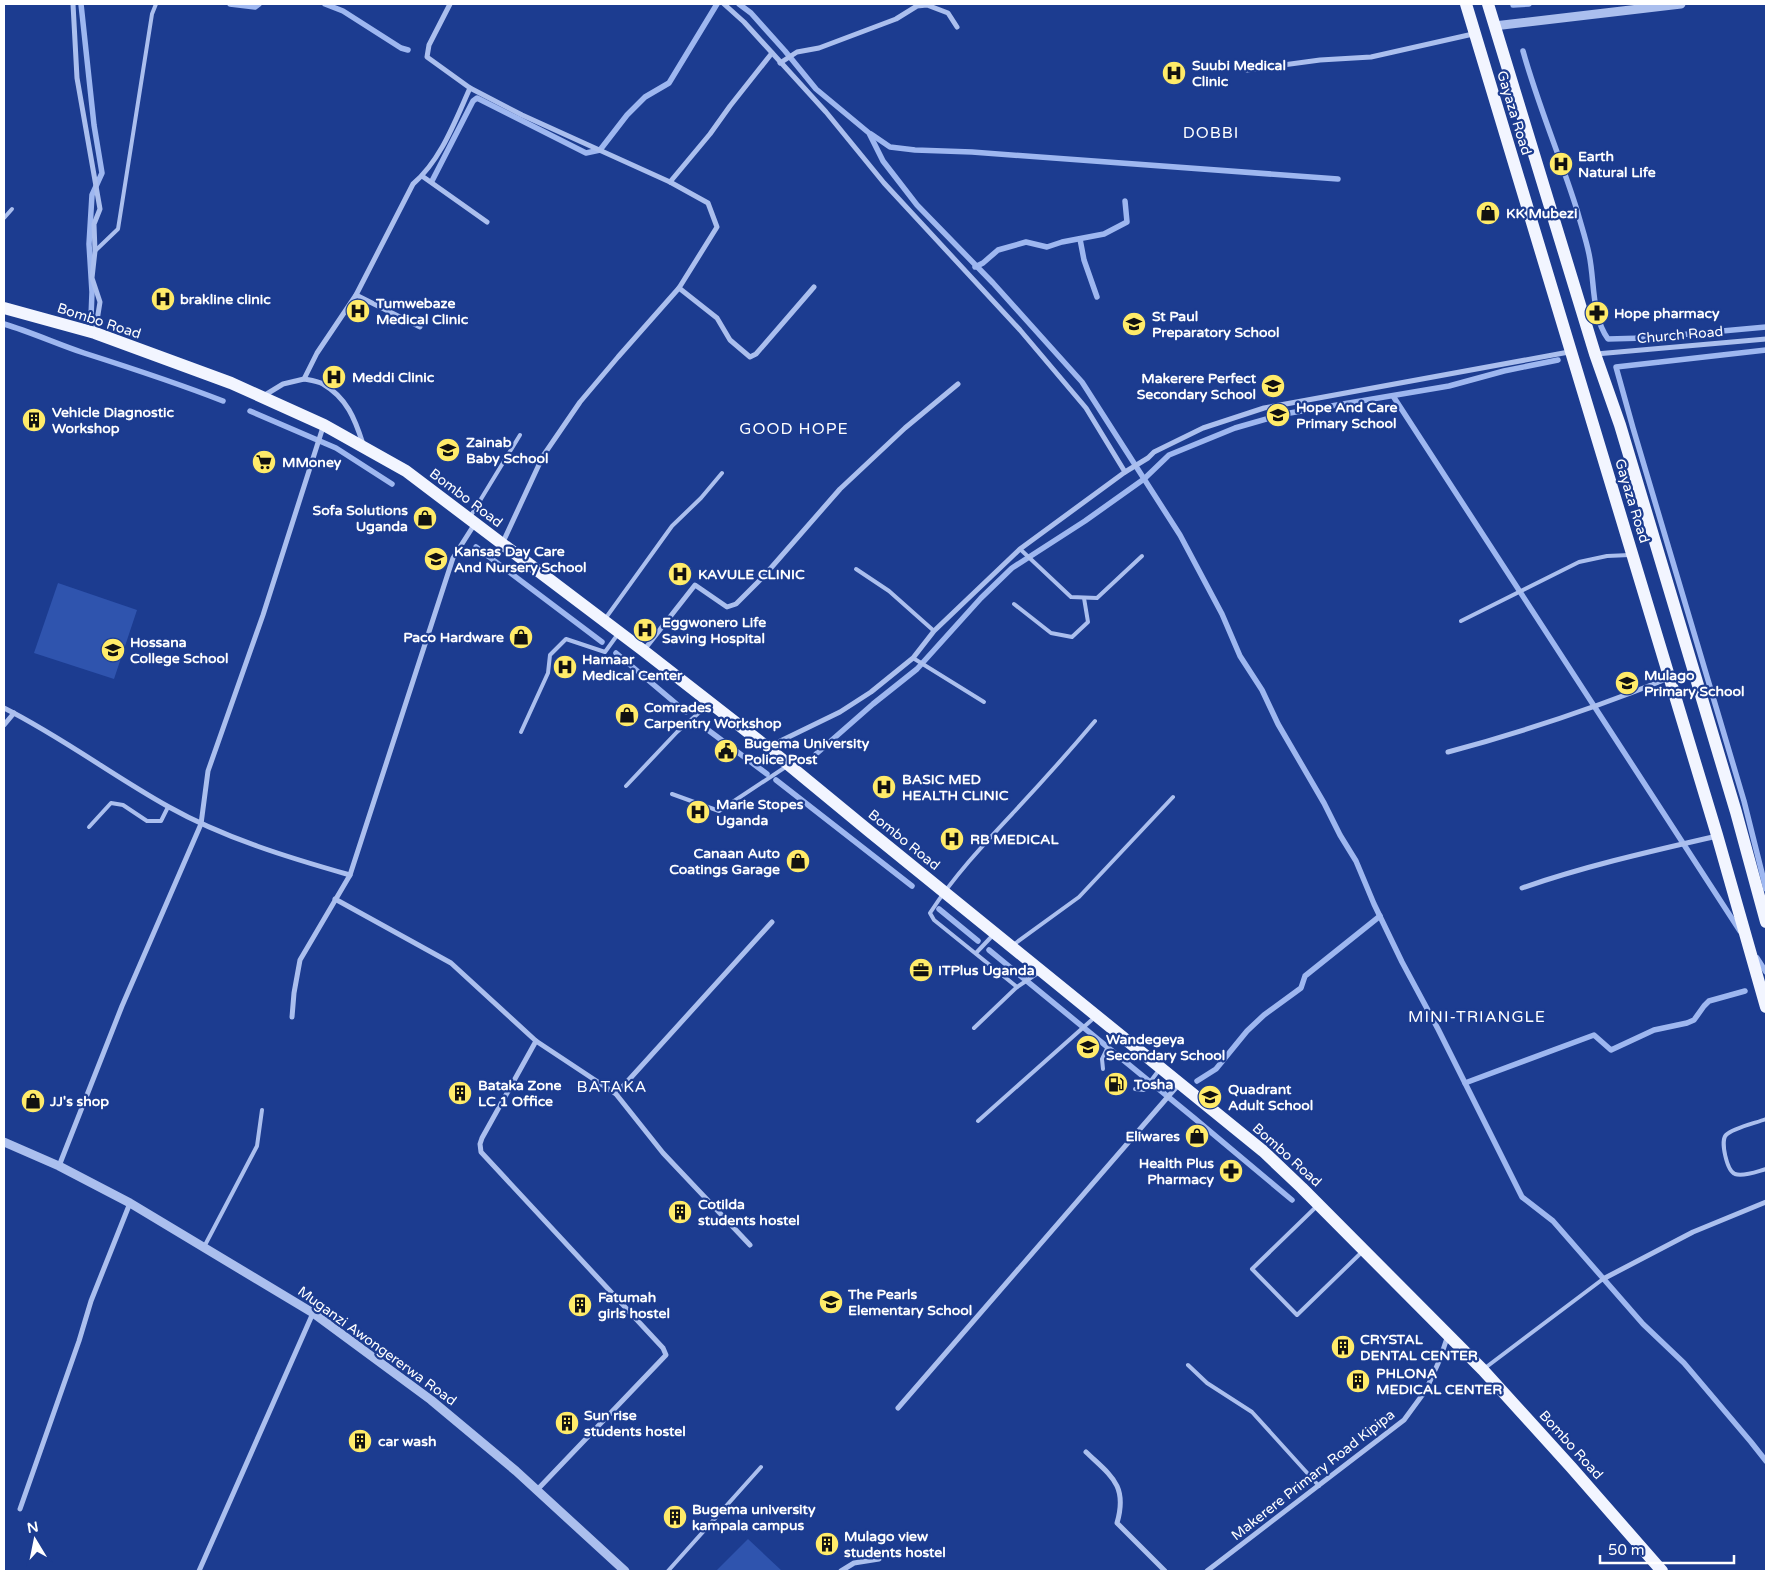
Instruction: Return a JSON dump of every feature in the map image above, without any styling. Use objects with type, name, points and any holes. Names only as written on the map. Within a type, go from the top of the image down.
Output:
[{"type":"main road","name":"Gayaza Road","points":[[1466,4],[1552,283],[1766,1007]]},
{"type":"main road","name":"Gayaza Road","points":[[1490,6],[1494,26],[1595,354],[1620,425],[1736,812],[1766,922]]},
{"type":"main road","name":"Bombo Road","points":[[4,308],[95,333],[231,383],[324,425],[406,472],[604,620],[767,747],[1263,1151],[1483,1370],[1662,1571]]},
{"type":"street","points":[[73,4],[77,78],[100,210],[94,224],[95,251],[92,278],[100,302],[95,333]]},
{"type":"street","points":[[450,4],[429,45],[427,57],[470,88],[522,115],[670,182],[708,203],[717,227],[679,288],[580,402],[548,448],[502,544]]},
{"type":"street","points":[[724,4],[782,62],[884,183],[1020,330],[1086,408],[1125,472]]},
{"type":"street","points":[[907,12],[909,4]]},
{"type":"street","points":[[1494,26],[1681,4]]},
{"type":"street","points":[[782,62],[797,52],[819,48],[896,19],[917,6],[926,5],[948,13],[957,27]]},
{"type":"street","points":[[1247,70],[1320,60],[1371,57],[1474,34]]},
{"type":"street","points":[[670,182],[710,134],[772,53]]},
{"type":"street","points":[[304,379],[317,353],[356,295],[413,184],[422,176],[444,142],[470,88]]},
{"type":"street","points":[[422,176],[487,222]]},
{"type":"street","points":[[679,288],[717,318],[730,340],[750,357],[756,354],[814,288]]},
{"type":"street","points":[[356,295],[420,327]]},
{"type":"street","name":"Church Road","points":[[1595,354],[1766,339]]},
{"type":"street","points":[[767,747],[840,712],[871,692],[912,658],[934,631],[1020,549],[1154,452],[1204,428],[1264,408],[1571,352]]},
{"type":"street","points":[[262,397],[283,384],[304,379],[322,383],[338,396],[352,412],[365,448]]},
{"type":"street","points":[[644,651],[695,585],[727,606],[736,604],[763,577],[840,489],[905,428],[958,384]]},
{"type":"street","points":[[59,1166],[122,1006],[201,824],[208,772],[263,615],[324,425]]},
{"type":"street","points":[[292,1017],[300,960],[350,875],[453,558],[472,521]]},
{"type":"street","points":[[1448,752],[1513,734],[1631,694],[1670,678]]},
{"type":"street","points":[[4,708],[43,728],[168,807],[201,824],[297,860],[350,875]]},
{"type":"street","points":[[4,725],[14,713]]},
{"type":"street","points":[[1522,888],[1601,864],[1717,836]]},
{"type":"street","points":[[335,899],[451,963],[536,1041],[616,1094],[663,1154],[750,1245]]},
{"type":"street","points":[[616,1094],[772,922]]},
{"type":"street","points":[[536,1041],[482,1138],[480,1144],[481,1152],[664,1348],[666,1355],[537,1490]]},
{"type":"street","points":[[898,1408],[1179,1083]]},
{"type":"street","name":"Muganzi Awongererwa Road","points":[[4,1142],[59,1166],[130,1203],[313,1313],[430,1400],[537,1490],[625,1571]]},
{"type":"street","points":[[1603,1279],[1694,1232],[1728,1216],[1766,1202]]},
{"type":"street","points":[[20,1509],[79,1341],[91,1301],[130,1203]]},
{"type":"street","points":[[198,1571],[313,1313]]},
{"type":"street","name":"Makerere Primary Road Kipipa","points":[[1207,1571],[1404,1420],[1426,1390],[1440,1359],[1448,1334]]},
{"type":"street","points":[[1086,1452],[1117,1484],[1121,1496],[1121,1508],[1117,1523],[1165,1571]]},
{"type":"street","points":[[841,1571],[854,1563],[879,1559]]},
{"type":"lane","points":[[95,251],[118,229],[156,4]]},
{"type":"lane","points":[[4,218],[12,209]]},
{"type":"lane","points":[[472,521],[520,435]]},
{"type":"lane","points":[[604,620],[672,526],[701,498],[722,473]]},
{"type":"lane","points":[[1020,549],[1071,597],[1084,598],[1097,598],[1142,556]]},
{"type":"lane","points":[[1461,621],[1579,562],[1607,556],[1633,555]]},
{"type":"lane","points":[[856,569],[889,591],[934,631]]},
{"type":"lane","points":[[1014,604],[1051,633],[1072,637],[1088,622],[1084,598]]},
{"type":"lane","points":[[521,732],[548,672],[550,655],[566,639],[605,652],[619,632]]},
{"type":"lane","points":[[912,658],[984,702]]},
{"type":"lane","points":[[626,786],[677,732],[710,703]]},
{"type":"lane","points":[[1017,987],[934,920],[930,913],[944,892],[988,839],[1095,721]]},
{"type":"lane","points":[[672,794],[719,812],[789,765]]},
{"type":"lane","points":[[1011,947],[1079,897],[1172,797]]},
{"type":"lane","points":[[89,827],[111,803],[123,805],[147,821],[161,821],[168,807]]},
{"type":"lane","points":[[976,953],[994,933]]},
{"type":"lane","points":[[974,1028],[1017,987],[1041,970]]},
{"type":"lane","points":[[978,1121],[1096,1015]]},
{"type":"lane","points":[[1103,1069],[1102,1059],[1116,1031]]},
{"type":"lane","points":[[1135,1089],[1144,1090],[1160,1068]]},
{"type":"lane","points":[[204,1247],[257,1146],[262,1110]]},
{"type":"lane","points":[[1766,1119],[1731,1132],[1725,1136],[1723,1141],[1730,1170],[1734,1174],[1741,1175],[1766,1169]]},
{"type":"lane","points":[[1318,1204],[1252,1269],[1291,1309],[1298,1315],[1364,1250]]},
{"type":"lane","points":[[1483,1370],[1603,1279]]},
{"type":"lane","points":[[1188,1365],[1207,1383],[1252,1412],[1319,1486]]},
{"type":"lane","points":[[668,1571],[761,1467]]},
{"type":"shaded area","points":[[58,583],[137,610],[114,679],[34,653]]},
{"type":"shaded area","points":[[748,1539],[782,1571],[716,1571]]},
{"type":"waterway","points":[[81,4],[94,125],[102,173],[92,195],[89,244],[92,292],[91,317]]},
{"type":"waterway","points":[[230,4],[255,7],[259,4]]},
{"type":"waterway","points":[[325,4],[343,11],[401,48],[408,50]]},
{"type":"waterway","points":[[432,181],[473,101],[477,98],[586,153],[600,150],[627,115],[645,97],[669,83],[717,4]]},
{"type":"waterway","points":[[739,4],[751,13],[816,89],[869,133],[883,161],[917,205],[993,283],[1082,382],[1180,535],[1222,614],[1240,656],[1262,690],[1278,724],[1356,861],[1402,962],[1438,1029],[1522,1197],[1553,1221],[1643,1324],[1684,1363],[1766,1461]]},
{"type":"waterway","points":[[1513,5],[1529,4]]},
{"type":"waterway","points":[[1523,51],[1585,237],[1591,265],[1596,309],[1608,339],[1645,338],[1766,327]]},
{"type":"waterway","points":[[871,134],[890,147],[915,150],[972,152],[1338,179]]},
{"type":"waterway","points":[[975,267],[983,263],[998,250],[1026,242],[1047,247],[1062,242],[1104,234],[1127,222],[1125,201]]},
{"type":"waterway","points":[[1080,239],[1084,260],[1097,297]]},
{"type":"waterway","points":[[4,324],[223,401]]},
{"type":"waterway","points":[[1766,350],[1616,367],[1744,801],[1766,889]]},
{"type":"waterway","points":[[816,754],[873,704],[917,669],[981,598],[1012,568],[1085,521],[1144,479],[1169,455],[1235,428],[1284,414],[1449,386],[1504,371],[1558,360]]},
{"type":"waterway","points":[[1393,396],[1740,931]]},
{"type":"waterway","points":[[250,411],[336,448],[392,484]]},
{"type":"waterway","points":[[476,547],[602,642]]},
{"type":"waterway","points":[[616,653],[686,712]]},
{"type":"waterway","points":[[708,730],[767,774]]},
{"type":"waterway","points":[[776,780],[912,886]]},
{"type":"waterway","points":[[939,909],[978,941]]},
{"type":"waterway","points":[[1197,1081],[1216,1069],[1247,1031],[1264,1015],[1301,988],[1305,976],[1380,916]]},
{"type":"waterway","points":[[989,950],[1292,1200]]},
{"type":"waterway","points":[[1757,958],[1766,972]]},
{"type":"waterway","points":[[1465,1083],[1594,1035],[1611,1050],[1654,1030],[1694,1020],[1709,1001],[1745,991]]},
{"type":"place","name":"Suubi Medical Clinic","points":[[1174,73]]},
{"type":"place","name":"Earth Natural Life","points":[[1561,164]]},
{"type":"place","name":"KK Mubezi","points":[[1488,213]]},
{"type":"place","name":"brakline clinic","points":[[163,299]]},
{"type":"place","name":"Tumwebaze Medical Clinic","points":[[358,311]]},
{"type":"place","name":"Hope pharmacy","points":[[1597,313]]},
{"type":"place","name":"St Paul Preparatory School","points":[[1134,324]]},
{"type":"place","name":"Meddi Clinic","points":[[334,377]]},
{"type":"place","name":"Makerere Perfect Secondary School","points":[[1273,386]]},
{"type":"place","name":"Hope And Care Primary School","points":[[1278,415]]},
{"type":"place","name":"Vehicle Diagnostic Workshop","points":[[34,420]]},
{"type":"place","name":"Zainab Baby School","points":[[448,450]]},
{"type":"place","name":"MMoney","points":[[264,462]]},
{"type":"place","name":"Sofa Solutions Uganda","points":[[425,518]]},
{"type":"place","name":"Kansas Day Care And Nursery School","points":[[436,559]]},
{"type":"place","name":"KAVULE CLINIC","points":[[680,574]]},
{"type":"place","name":"Eggwonero Life Saving Hospital","points":[[645,630]]},
{"type":"place","name":"Paco Hardware","points":[[521,637]]},
{"type":"place","name":"Hossana College School","points":[[113,650]]},
{"type":"place","name":"Hamaar Medical Center","points":[[565,667]]},
{"type":"place","name":"Mulago Primary School","points":[[1627,683]]},
{"type":"place","name":"Comrades Carpentry Workshop","points":[[627,715]]},
{"type":"place","name":"Bugema University Police Post","points":[[726,751]]},
{"type":"place","name":"BASIC MED HEALTH CLINIC","points":[[884,787]]},
{"type":"place","name":"Marie Stopes Uganda","points":[[698,812]]},
{"type":"place","name":"RB MEDICAL","points":[[952,839]]},
{"type":"place","name":"Canaan Auto Coatings Garage","points":[[798,861]]},
{"type":"place","name":"ITPlus Uganda","points":[[921,970]]},
{"type":"place","name":"Wandegeya Secondary School","points":[[1088,1047]]},
{"type":"place","name":"Tosha","points":[[1116,1084]]},
{"type":"place","name":"Bataka Zone LC 1 Office","points":[[460,1093]]},
{"type":"place","name":"Quadrant Adult School","points":[[1210,1097]]},
{"type":"place","name":"JJ's shop","points":[[33,1101]]},
{"type":"place","name":"Eliwares","points":[[1197,1136]]},
{"type":"place","name":"Health Plus Pharmacy","points":[[1231,1171]]},
{"type":"place","name":"Cotilda students hostel","points":[[680,1212]]},
{"type":"place","name":"The Pearls Elementary School","points":[[831,1302]]},
{"type":"place","name":"Fatumah girls hostel","points":[[580,1305]]},
{"type":"place","name":"CRYSTAL DENTAL CENTER","points":[[1343,1347]]},
{"type":"place","name":"PHLONA MEDICAL CENTER","points":[[1358,1381]]},
{"type":"place","name":"Sun rise students hostel","points":[[567,1423]]},
{"type":"place","name":"car wash","points":[[360,1441]]},
{"type":"place","name":"Bugema university kampala campus","points":[[675,1517]]},
{"type":"place","name":"Mulago view students hostel","points":[[827,1544]]},
{"type":"district","name":"DOBBI","points":[[1211,133]]},
{"type":"district","name":"GOOD HOPE","points":[[794,429]]},
{"type":"district","name":"MINI-TRIANGLE","points":[[1477,1017]]},
{"type":"district","name":"BATAKA","points":[[612,1087]]}]
